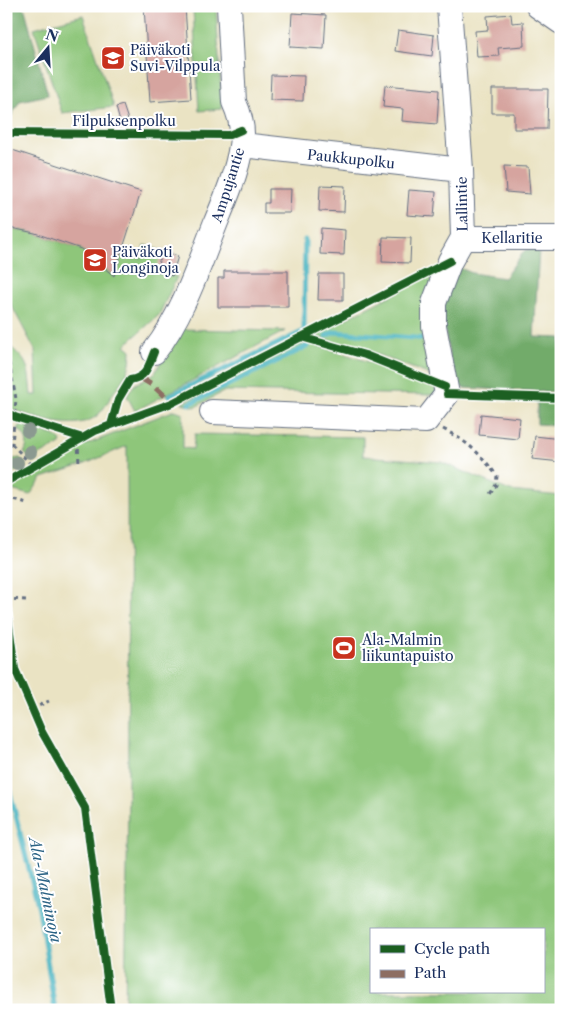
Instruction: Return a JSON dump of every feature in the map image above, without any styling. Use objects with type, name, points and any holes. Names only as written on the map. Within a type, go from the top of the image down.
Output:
[{"type":"street","name":"Ampujantie","points":[[154,352],[167,335],[198,268],[226,196],[242,145],[240,115],[234,102],[229,6]]},
{"type":"street","name":"Lallintie","points":[[426,421],[447,394],[434,326],[434,303],[450,261],[463,238],[461,170],[449,6]]},
{"type":"street","points":[[538,6],[561,22]]},
{"type":"street","name":"Paukkupolku","points":[[242,145],[461,170]]},
{"type":"street","name":"Kellaritie","points":[[463,238],[561,238]]},
{"type":"street","points":[[212,412],[426,421]]},
{"type":"path","points":[[6,347],[16,399],[12,444],[29,469],[40,463]]},
{"type":"path","points":[[6,412],[23,420]]},
{"type":"path","points":[[426,421],[467,442],[484,457],[498,479],[488,496]]},
{"type":"path","points":[[74,441],[79,465]]},
{"type":"path","points":[[6,448],[12,444]]},
{"type":"path","points":[[6,497],[27,503]]},
{"type":"path","points":[[6,599],[26,600]]},
{"type":"path","points":[[29,701],[34,713],[49,701]]},
{"type":"green space","points":[[6,6],[24,6],[48,95],[20,101],[6,125]]},
{"type":"green space","points":[[216,7],[222,109],[199,111],[193,9]]},
{"type":"green space","points":[[83,15],[114,107],[62,113],[34,28]]},
{"type":"green space","points":[[6,227],[35,233],[81,249],[114,276],[122,252],[141,258],[144,245],[178,256],[172,275],[177,277],[159,315],[125,345],[131,350],[130,363],[125,377],[101,412],[90,420],[79,423],[53,422],[6,407],[6,343],[24,360],[28,371],[31,395],[37,395],[35,350],[6,295]]},
{"type":"green space","points":[[539,249],[534,337],[561,338],[561,392],[463,388],[454,382],[440,305],[455,266],[472,273],[504,278],[525,250]]},
{"type":"green space","points":[[435,273],[438,378],[366,350],[312,336]]},
{"type":"green space","points":[[178,329],[285,331],[135,411],[127,396],[134,385],[155,373]]},
{"type":"green space","points":[[309,343],[421,381],[437,388],[435,395],[225,391],[195,407],[182,403],[298,345]]},
{"type":"green space","points":[[537,401],[561,403],[561,426],[537,424]]},
{"type":"green space","name":"Ala-Malmin liikuntapuisto","points":[[175,410],[183,413],[183,448],[193,449],[195,434],[363,437],[363,456],[441,462],[510,491],[561,496],[561,1010],[125,1010],[128,799],[127,446],[85,464],[42,478],[30,495],[11,490],[10,488],[13,484],[80,447]]},
{"type":"green space","points":[[21,425],[54,435],[61,441],[60,444],[32,459],[24,453],[27,443],[25,437],[18,429]]},
{"type":"green space","points":[[20,458],[26,465],[6,476],[6,460]]},
{"type":"building","points":[[144,6],[185,6],[191,99],[150,102]]},
{"type":"building","points":[[292,13],[326,15],[324,49],[290,47]]},
{"type":"building","points":[[511,14],[512,23],[523,22],[524,46],[498,48],[499,56],[477,57],[475,31],[488,30],[487,16]]},
{"type":"building","points":[[398,30],[434,35],[432,56],[395,51]]},
{"type":"building","points":[[271,75],[304,76],[303,101],[270,100]]},
{"type":"building","points":[[385,85],[439,90],[437,124],[402,121],[403,109],[383,107]]},
{"type":"building","points":[[492,89],[548,89],[547,129],[514,129],[514,113],[492,113]]},
{"type":"building","points":[[123,105],[128,120],[120,122],[116,107]]},
{"type":"building","points":[[6,148],[141,192],[114,276],[81,249],[35,233],[6,227]]},
{"type":"building","points":[[504,166],[528,167],[530,194],[506,192]]},
{"type":"building","points":[[320,185],[345,186],[344,212],[319,211]]},
{"type":"building","points":[[269,189],[291,189],[290,213],[264,213],[264,203],[269,203]]},
{"type":"building","points":[[409,190],[436,192],[434,217],[407,215]]},
{"type":"building","points":[[321,228],[345,230],[344,255],[320,254]]},
{"type":"building","points":[[383,237],[411,238],[410,263],[382,262]]},
{"type":"building","points":[[162,251],[178,256],[172,276],[156,271]]},
{"type":"building","points":[[224,271],[288,271],[288,307],[218,307],[218,278],[224,278]]},
{"type":"building","points":[[319,274],[343,274],[343,300],[318,300]]},
{"type":"building","points":[[481,414],[520,418],[518,439],[479,435]]},
{"type":"building","points":[[535,436],[561,439],[561,462],[532,459]]},
{"type":"waterway","points":[[169,396],[304,331],[305,240]]},
{"type":"waterway","points":[[326,336],[334,332],[428,339]]},
{"type":"waterway","points":[[189,404],[308,346]]},
{"type":"waterway","name":"Ala-Malminoja","points":[[6,776],[39,909],[55,1010]]},
{"type":"marked path","points":[[141,378],[153,385],[172,403]]},
{"type":"cycle path","name":"Filpuksenpolku","points":[[6,133],[229,135],[241,130]]},
{"type":"cycle path","points":[[6,482],[95,431],[172,403],[450,261]]},
{"type":"cycle path","points":[[301,337],[365,355],[445,387]]},
{"type":"cycle path","points":[[111,425],[118,400],[130,380],[136,379],[146,371],[154,352]]},
{"type":"cycle path","points":[[447,394],[561,398]]},
{"type":"cycle path","points":[[6,412],[15,417],[83,438]]},
{"type":"cycle path","points":[[6,603],[15,669],[42,732],[85,808],[111,1010]]},
{"type":"place","name":"Päiväkoti Suvi-Vilppula","points":[[113,58]]},
{"type":"place","name":"Päiväkoti Longinoja","points":[[95,260]]},
{"type":"place","name":"Ala-Malmin liikuntapuisto","points":[[344,648]]}]
